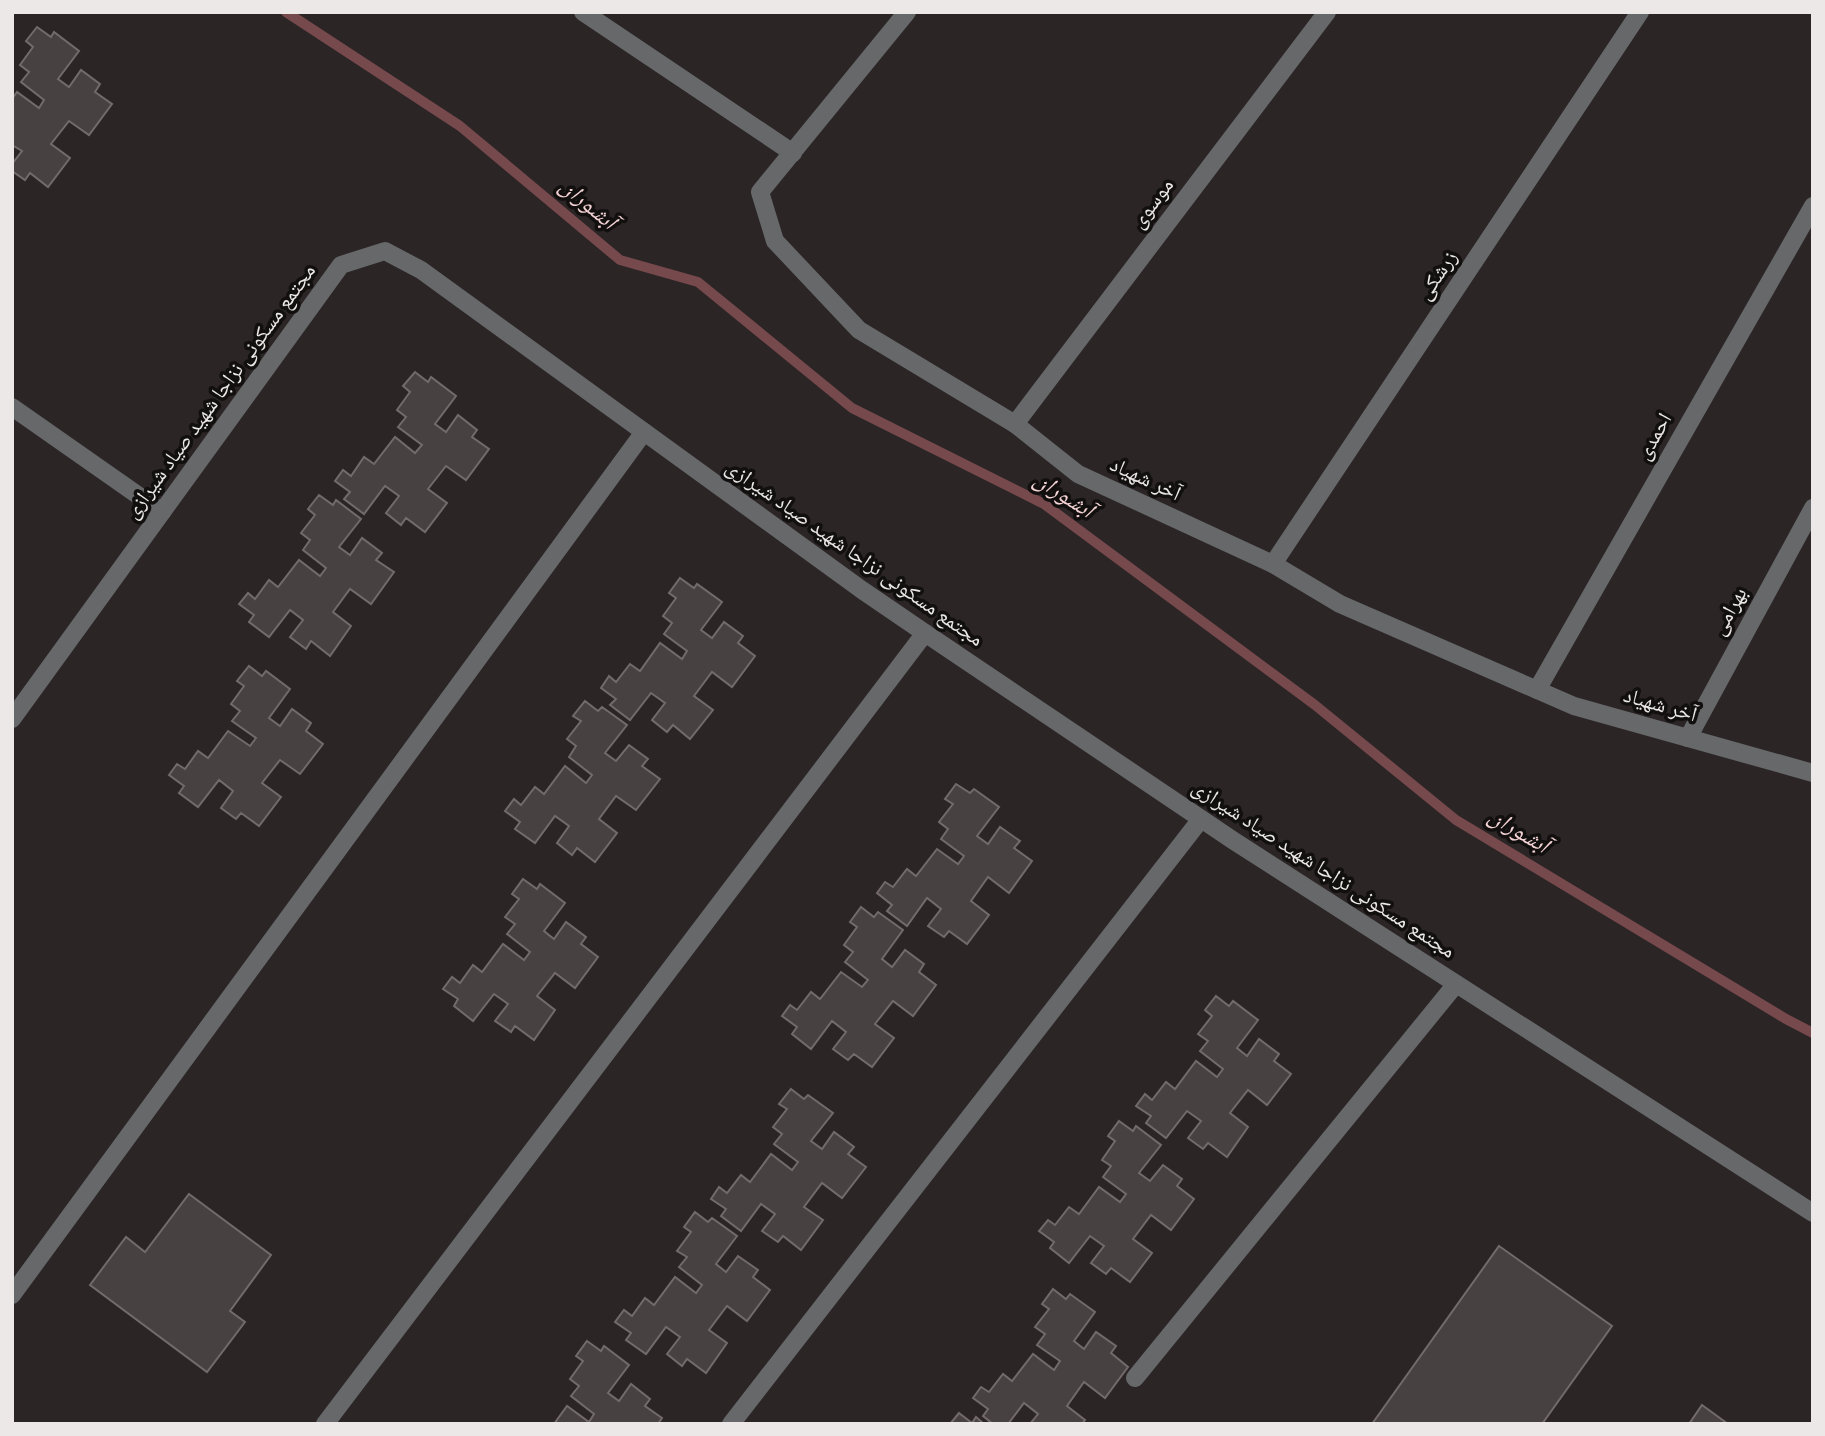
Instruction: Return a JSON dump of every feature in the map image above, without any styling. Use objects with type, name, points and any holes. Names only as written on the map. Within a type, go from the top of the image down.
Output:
[{"type":"street","points":[[583,12],[793,153]]},
{"type":"street","name":"آخر شهیاد","points":[[908,12],[760,192],[775,241],[859,330],[1015,424],[1078,474],[1273,564],[1340,604],[1574,706],[1813,772]]},
{"type":"street","name":"موسوی","points":[[1015,424],[1327,12]]},
{"type":"street","name":"زرشکی","points":[[1273,564],[1640,12]]},
{"type":"street","name":"احمدی","points":[[1537,691],[1813,206]]},
{"type":"street","name":"مجتمع مسکونی نزاجا شهید صیاد شیرازی","points":[[12,719],[341,265],[385,251],[421,271],[862,590],[1201,819],[1813,1213]]},
{"type":"street","points":[[12,407],[162,512]]},
{"type":"street","points":[[12,1295],[644,432]]},
{"type":"street","name":"بهرامی","points":[[1688,738],[1813,508]]},
{"type":"street","points":[[325,1424],[925,633]]},
{"type":"street","points":[[731,1424],[1201,819]]},
{"type":"street","points":[[1135,1378],[1456,984]]},
{"type":"building","points":[[37,27],[51,37],[54,32],[79,51],[58,79],[69,87],[81,70],[100,84],[95,92],[112,104],[89,135],[69,121],[51,144],[70,158],[48,187],[30,173],[25,180],[12,171],[12,164],[22,151],[12,145],[12,99],[17,92],[39,108],[44,100],[21,82],[29,72],[20,65],[33,47],[26,41]]},
{"type":"building","points":[[415,372],[428,382],[431,377],[456,396],[435,424],[446,432],[458,415],[477,430],[472,437],[489,449],[466,480],[446,466],[428,489],[447,503],[425,532],[406,518],[401,525],[386,513],[399,496],[385,486],[364,514],[344,499],[350,492],[335,481],[343,470],[351,476],[364,457],[374,464],[395,437],[415,453],[422,445],[398,427],[406,417],[397,410],[410,392],[403,386]]},
{"type":"building","points":[[319,495],[333,505],[336,500],[361,519],[339,547],[350,555],[362,538],[382,553],[376,560],[394,572],[371,604],[350,589],[333,612],[351,626],[330,656],[311,641],[306,649],[290,637],[303,620],[290,610],[269,637],[249,622],[254,615],[239,604],[248,593],[255,599],[269,580],[278,587],[299,560],[320,576],[326,568],[303,550],[310,540],[301,533],[315,515],[308,509]]},
{"type":"building","points":[[680,578],[694,588],[697,584],[722,602],[701,630],[712,638],[724,622],[743,636],[738,643],[755,656],[732,687],[712,672],[694,696],[713,710],[690,739],[673,725],[667,732],[652,720],[665,703],[651,693],[630,720],[610,705],[616,699],[601,688],[609,676],[616,682],[630,664],[640,671],[660,643],[682,659],[687,651],[664,634],[672,623],[663,616],[676,598],[669,593]]},
{"type":"building","points":[[249,666],[262,676],[266,671],[290,689],[269,718],[280,726],[292,709],[311,723],[306,731],[323,744],[300,774],[280,760],[262,783],[281,797],[259,826],[241,813],[236,819],[221,808],[233,791],[219,780],[198,807],[179,793],[184,786],[169,775],[177,764],[185,769],[198,751],[208,758],[228,731],[250,746],[256,738],[232,721],[240,711],[231,704],[244,686],[237,681]]},
{"type":"building","points":[[585,701],[598,711],[602,707],[627,725],[605,753],[616,761],[629,745],[648,759],[642,766],[660,779],[636,810],[616,796],[599,819],[617,833],[595,862],[577,848],[572,855],[557,843],[569,826],[555,816],[535,843],[515,829],[520,822],[505,811],[514,799],[521,805],[535,787],[544,794],[565,766],[586,783],[592,775],[569,757],[576,746],[567,739],[581,721],[573,716]]},
{"type":"building","points":[[956,784],[970,793],[974,789],[999,807],[977,836],[988,844],[1000,827],[1020,841],[1014,848],[1032,861],[1009,893],[988,877],[971,901],[989,915],[967,944],[949,931],[944,937],[928,926],[941,909],[927,898],[907,926],[887,911],[892,905],[877,893],[885,882],[893,887],[907,869],[916,876],[937,849],[958,864],[964,856],[941,839],[948,829],[939,822],[953,804],[945,799]]},
{"type":"building","points":[[523,879],[537,889],[540,884],[565,903],[544,931],[554,939],[566,922],[586,937],[581,944],[598,957],[575,988],[555,973],[537,996],[555,1010],[534,1040],[515,1026],[511,1032],[495,1021],[508,1004],[494,994],[473,1021],[454,1006],[458,999],[443,989],[452,977],[460,983],[473,965],[482,972],[503,944],[524,960],[530,952],[507,934],[515,924],[505,917],[519,899],[512,894]]},
{"type":"building","points":[[861,907],[874,917],[878,912],[903,930],[882,959],[892,967],[905,950],[924,964],[919,972],[936,985],[913,1016],[893,1001],[875,1024],[894,1038],[872,1067],[854,1054],[848,1060],[833,1049],[846,1032],[832,1021],[811,1049],[792,1034],[797,1027],[782,1016],[790,1005],[797,1010],[811,992],[820,999],[841,972],[862,987],[868,980],[845,962],[853,952],[844,945],[857,927],[850,922]]},
{"type":"building","points":[[1216,996],[1229,1006],[1233,1001],[1258,1020],[1237,1048],[1247,1056],[1259,1039],[1279,1054],[1274,1061],[1291,1074],[1267,1105],[1248,1090],[1230,1113],[1248,1127],[1227,1157],[1208,1143],[1203,1149],[1188,1138],[1201,1121],[1187,1111],[1166,1138],[1146,1123],[1151,1116],[1136,1106],[1145,1094],[1152,1100],[1166,1082],[1175,1089],[1196,1061],[1217,1077],[1223,1069],[1200,1051],[1208,1041],[1198,1034],[1212,1016],[1205,1010]]},
{"type":"building","points":[[791,1089],[804,1099],[808,1095],[833,1113],[811,1141],[822,1149],[834,1132],[854,1147],[848,1154],[866,1167],[842,1198],[822,1183],[804,1207],[823,1220],[801,1250],[783,1236],[778,1242],[762,1231],[775,1214],[761,1204],[741,1231],[721,1216],[726,1209],[711,1199],[719,1187],[727,1193],[741,1175],[750,1182],[771,1154],[792,1170],[798,1162],[774,1144],[782,1134],[773,1127],[787,1109],[779,1104]]},
{"type":"building","points":[[1119,1121],[1133,1131],[1136,1126],[1161,1145],[1139,1173],[1150,1181],[1163,1165],[1182,1179],[1177,1186],[1194,1199],[1171,1230],[1151,1215],[1133,1239],[1152,1253],[1130,1282],[1111,1268],[1106,1274],[1091,1263],[1104,1246],[1090,1236],[1069,1263],[1050,1248],[1054,1242],[1039,1231],[1048,1220],[1055,1225],[1069,1207],[1079,1214],[1099,1187],[1120,1202],[1126,1194],[1103,1177],[1111,1166],[1102,1160],[1115,1141],[1108,1136]]},
{"type":"building","points":[[189,1194],[271,1255],[230,1311],[245,1322],[207,1372],[90,1285],[126,1237],[145,1252]]},
{"type":"building","points":[[695,1212],[708,1222],[712,1218],[737,1236],[716,1264],[726,1272],[738,1256],[758,1270],[753,1277],[770,1290],[747,1321],[727,1306],[709,1330],[727,1343],[706,1373],[687,1359],[682,1366],[667,1354],[680,1337],[666,1327],[646,1354],[626,1340],[631,1333],[615,1322],[624,1310],[632,1316],[645,1298],[654,1305],[675,1277],[696,1293],[702,1285],[679,1267],[687,1257],[677,1251],[691,1232],[684,1227]]},
{"type":"building","points":[[1499,1246],[1612,1326],[1542,1424],[1372,1424]]},
{"type":"building","points":[[1053,1289],[1066,1299],[1070,1294],[1095,1312],[1074,1341],[1084,1349],[1096,1332],[1116,1346],[1111,1353],[1128,1367],[1105,1398],[1084,1382],[1067,1406],[1085,1420],[1082,1424],[1030,1424],[1038,1414],[1024,1403],[1008,1424],[993,1424],[983,1416],[988,1409],[973,1398],[981,1387],[989,1392],[1003,1374],[1012,1381],[1033,1354],[1054,1370],[1060,1361],[1037,1345],[1045,1334],[1035,1327],[1049,1309],[1042,1304]]},
{"type":"building","points":[[587,1341],[601,1351],[604,1346],[629,1365],[608,1393],[619,1401],[631,1384],[650,1399],[645,1406],[662,1418],[658,1424],[554,1424],[567,1406],[589,1422],[594,1414],[571,1396],[579,1386],[570,1379],[583,1361],[576,1356]]},
{"type":"building","points":[[1702,1405],[1728,1424],[1689,1424]]},
{"type":"building","points":[[959,1413],[972,1423],[976,1417],[984,1424],[950,1424]]},
{"type":"waterway","name":"آبشوران","points":[[286,12],[460,126],[620,260],[698,282],[852,408],[1044,504],[1315,705],[1456,820],[1813,1033]]}]
